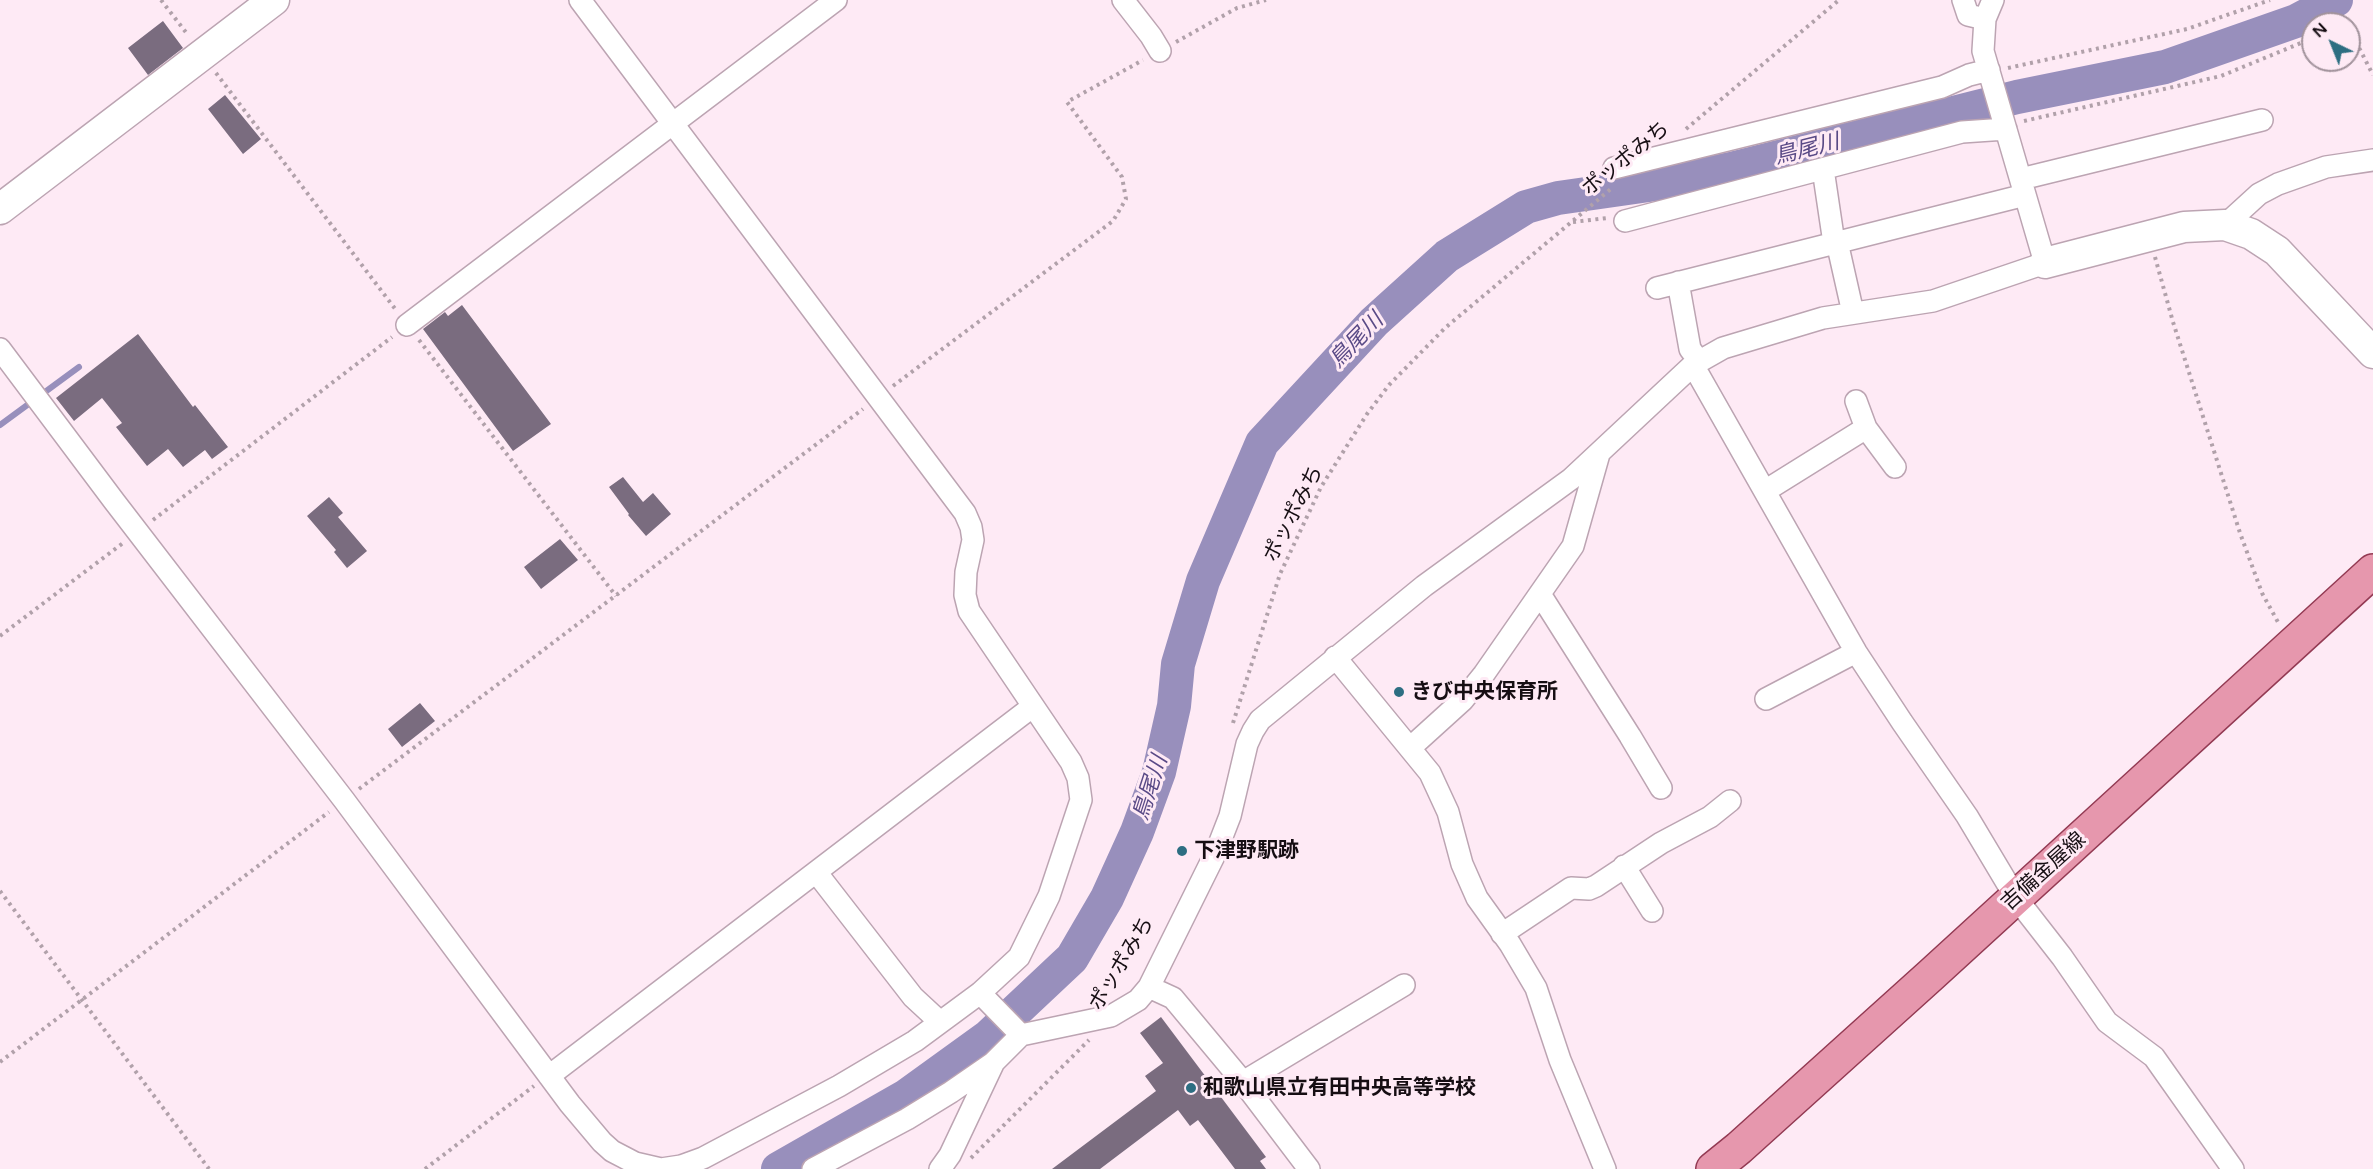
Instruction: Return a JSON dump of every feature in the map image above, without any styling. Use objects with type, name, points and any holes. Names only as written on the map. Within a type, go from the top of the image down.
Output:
[{"type":"main road","name":"吉備金屋線","points":[[1713,1169],[2016,898],[2373,572]]},
{"type":"street","points":[[0,209],[274,0]]},
{"type":"street","points":[[0,349],[344,800],[549,1076],[588,1126],[612,1151],[635,1163],[661,1169],[681,1166],[722,1149],[839,1086],[915,1041],[940,1022],[984,997],[1019,957],[1049,896],[1081,800],[1078,778],[1071,762],[969,611],[965,595],[966,572],[973,540],[965,513],[580,0]]},
{"type":"street","points":[[407,325],[836,0]]},
{"type":"street","points":[[1123,0],[1160,51]]},
{"type":"street","points":[[1963,0],[1968,15],[1989,9],[1983,51],[2045,263]]},
{"type":"street","points":[[1615,176],[1942,87],[1969,75],[1990,74]]},
{"type":"street","points":[[1657,288],[1836,242],[2262,120]]},
{"type":"street","points":[[1625,221],[1962,132],[2005,125]]},
{"type":"street","points":[[2225,225],[2259,194],[2278,184],[2326,167],[2373,160]]},
{"type":"street","points":[[1822,169],[1853,313]]},
{"type":"street","points":[[940,1169],[950,1155],[993,1063],[1018,1032],[1111,1016],[1138,1000],[1149,987],[1216,852],[1230,816],[1252,731],[1260,720],[1424,586],[1571,479],[1696,363],[1733,345],[1823,318],[1933,301],[2045,263],[2201,225],[2225,225],[2251,234],[2277,251],[2373,353]]},
{"type":"street","points":[[1678,282],[1689,349],[1765,491],[1856,652],[1967,816],[2016,898],[2108,1022],[2154,1057],[2233,1169]]},
{"type":"street","points":[[1856,401],[1866,428],[1895,467]]},
{"type":"street","points":[[1765,491],[1866,428]]},
{"type":"street","points":[[1410,748],[1463,700],[1477,683],[1573,546],[1599,452]]},
{"type":"street","points":[[1540,594],[1661,788]]},
{"type":"street","points":[[1766,699],[1856,652]]},
{"type":"street","points":[[1335,657],[1430,773],[1448,812],[1461,864],[1477,898],[1536,988],[1560,1060],[1605,1169]]},
{"type":"street","points":[[549,1076],[1032,707]]},
{"type":"street","points":[[1502,934],[1571,888],[1589,889],[1596,886],[1661,843],[1710,817],[1730,801]]},
{"type":"street","points":[[1624,866],[1652,912]]},
{"type":"street","points":[[816,872],[913,997],[940,1022]]},
{"type":"street","points":[[1243,1082],[1404,986]]},
{"type":"street","points":[[1149,987],[1173,998],[1243,1082],[1309,1169]]},
{"type":"street","points":[[984,997],[1018,1032]]},
{"type":"street","points":[[813,1169],[907,1119],[993,1063]]},
{"type":"path","points":[[161,0],[616,596]]},
{"type":"path","points":[[0,1062],[1113,221],[1126,199],[1122,177],[1067,102],[1237,8],[1266,0]]},
{"type":"path","name":"ポッポみち","points":[[1681,134],[1839,0]]},
{"type":"path","points":[[1990,74],[2187,29],[2270,0]]},
{"type":"path","points":[[2005,125],[2220,76],[2301,43]]},
{"type":"path","points":[[2361,53],[2373,75]]},
{"type":"path","name":"ポッポみち","points":[[1230,733],[1280,574],[1321,487],[1368,414],[1389,385],[1445,328],[1573,222],[1615,176]]},
{"type":"path","points":[[2149,236],[2173,322],[2240,533],[2262,593],[2291,647]]},
{"type":"path","points":[[0,636],[407,325]]},
{"type":"path","points":[[0,891],[210,1169]]},
{"type":"path","name":"ポッポみち","points":[[968,1161],[1074,1057],[1111,1016]]},
{"type":"path","points":[[424,1169],[549,1076]]},
{"type":"building","points":[[163,21],[183,48],[148,75],[128,48]]},
{"type":"building","points":[[225,95],[261,139],[243,154],[208,109]]},
{"type":"building","points":[[462,305],[551,424],[513,451],[423,329],[445,312],[448,316]]},
{"type":"building","points":[[138,334],[193,407],[195,405],[228,447],[212,459],[205,450],[183,467],[168,449],[147,466],[116,427],[122,423],[102,398],[74,421],[56,398]]},
{"type":"building","points":[[623,477],[643,502],[653,493],[671,514],[646,536],[609,487]]},
{"type":"building","points":[[329,497],[343,513],[338,517],[367,551],[347,568],[334,552],[336,550],[307,516]]},
{"type":"building","points":[[560,539],[578,560],[541,589],[524,567]]},
{"type":"building","points":[[420,703],[435,721],[402,747],[388,729]]},
{"type":"building","points":[[1161,1017],[1266,1157],[1260,1161],[1266,1169],[1235,1169],[1198,1120],[1190,1126],[1178,1110],[1100,1169],[1052,1169],[1156,1091],[1145,1076],[1163,1063],[1140,1033]]},
{"type":"waterway","name":"鳥尾川","points":[[778,1169],[906,1096],[989,1036],[1072,958],[1107,898],[1137,832],[1159,772],[1174,706],[1178,664],[1203,581],[1262,443],[1374,322],[1447,256],[1526,207],[1558,198],[1670,182],[1731,169],[2017,97],[2165,67],[2296,21],[2336,0]]},
{"type":"waterway","points":[[0,425],[79,367]]},
{"type":"place","name":"きび中央保育所","points":[[1399,692]]},
{"type":"place","name":"下津野駅跡","points":[[1182,851]]},
{"type":"place","name":"和歌山県立有田中央高等学校","points":[[1191,1088]]}]
